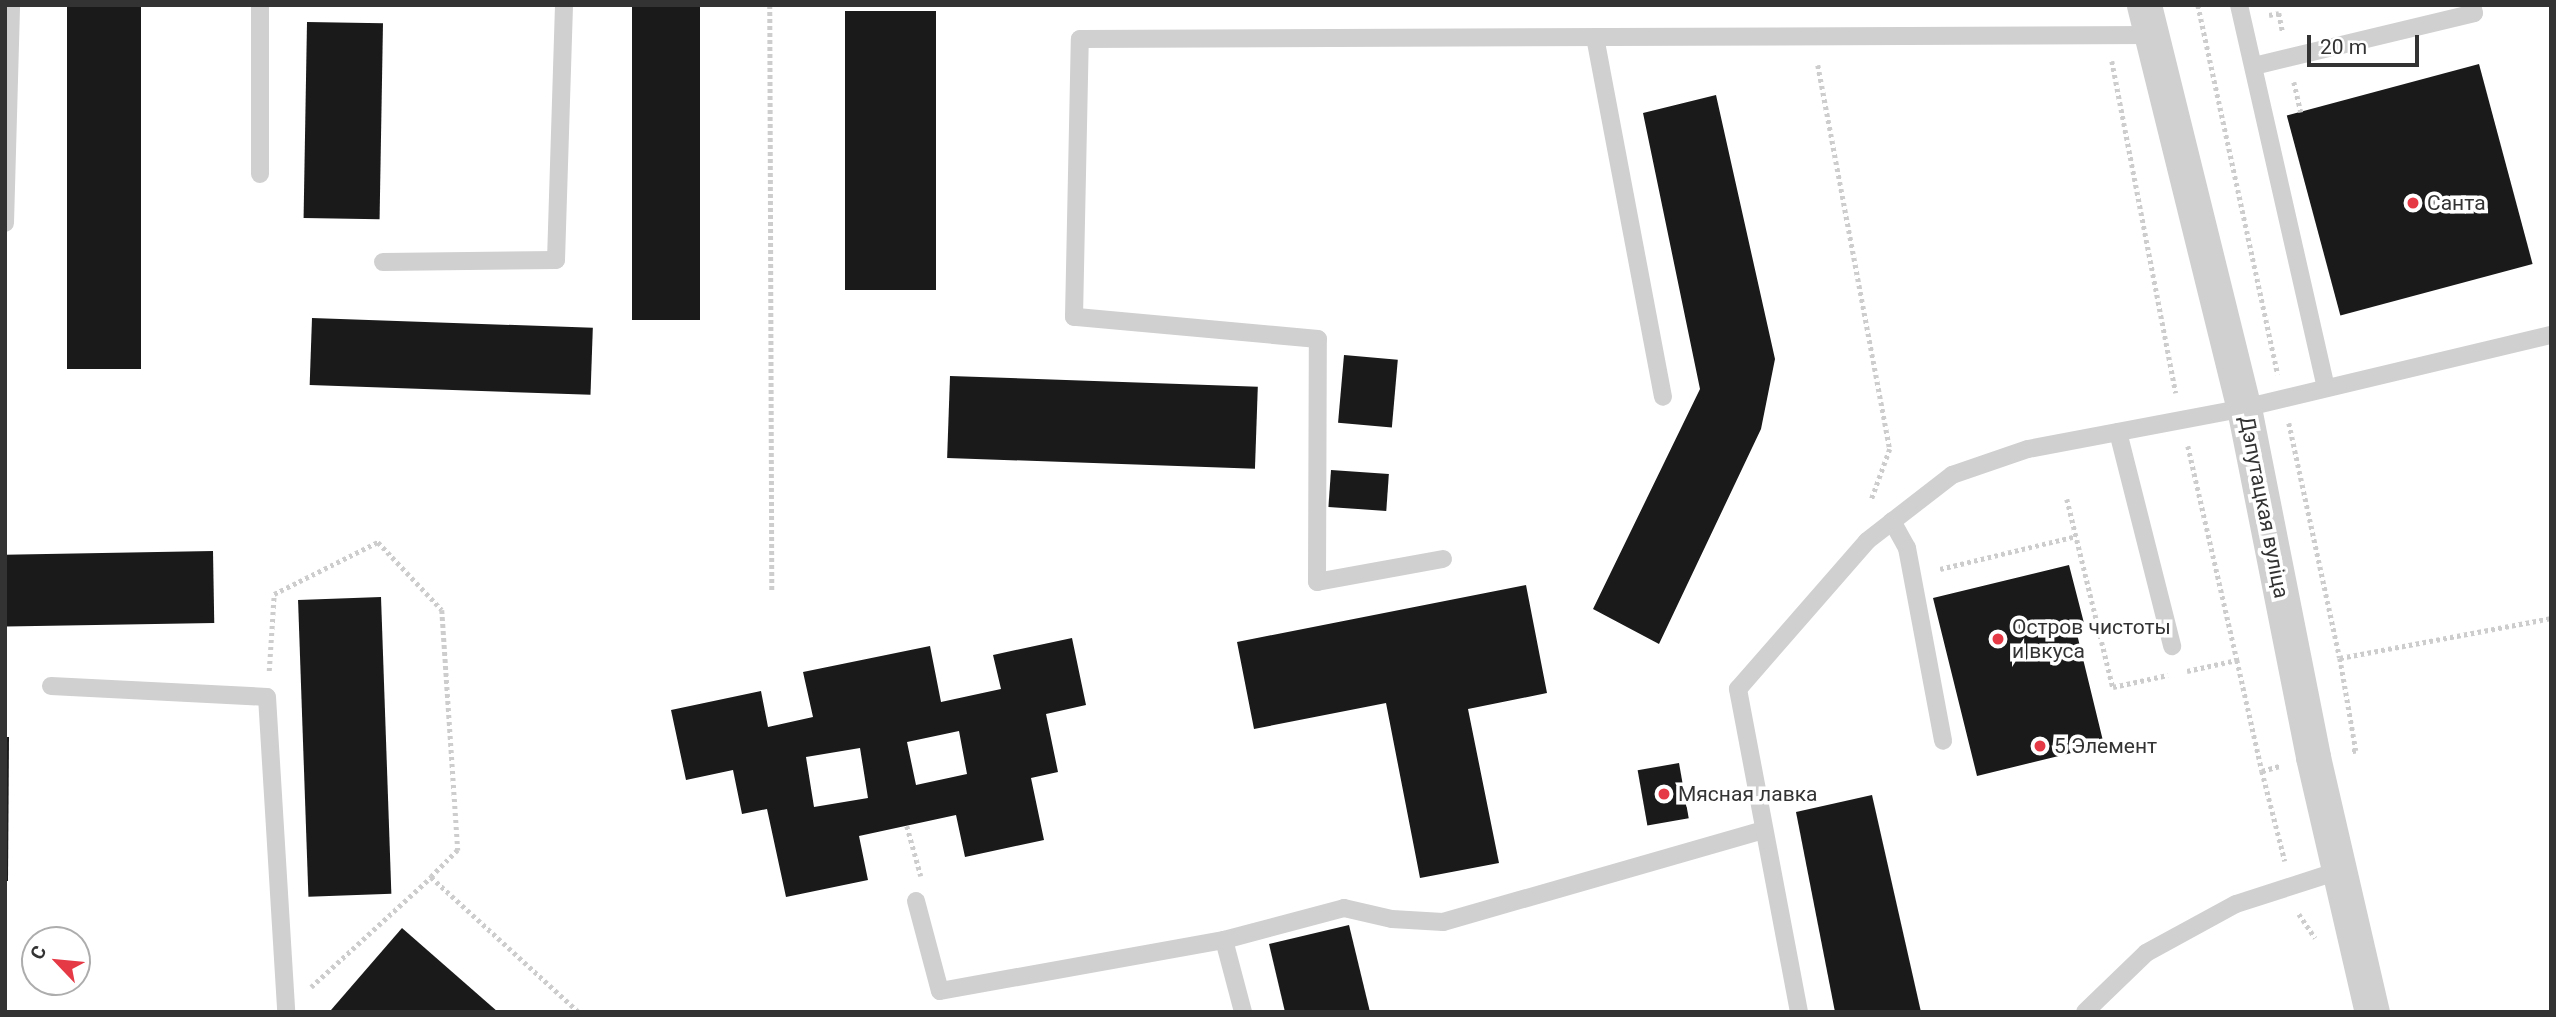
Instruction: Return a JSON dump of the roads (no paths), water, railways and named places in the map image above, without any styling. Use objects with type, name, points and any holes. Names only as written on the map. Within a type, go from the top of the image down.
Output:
[{"type":"street","name":"Дэпутацкая вуліца","points":[[2147,20],[2244,408],[2313,757],[2372,1012]]},
{"type":"lane","points":[[5,223],[11,5]]},
{"type":"lane","points":[[260,5],[260,174]]},
{"type":"lane","points":[[383,262],[556,260],[564,5]]},
{"type":"lane","points":[[2239,5],[2326,387]]},
{"type":"lane","points":[[2254,66],[2474,13],[2472,5]]},
{"type":"lane","points":[[1443,559],[1317,582],[1318,339],[1074,317],[1080,39],[1813,36],[2147,20]]},
{"type":"lane","points":[[1595,37],[1663,397]]},
{"type":"lane","points":[[1798,1012],[1738,689],[1867,541],[1952,475],[2028,449],[2244,408],[2550,335]]},
{"type":"lane","points":[[2118,432],[2172,646]]},
{"type":"lane","points":[[1892,522],[1907,548],[1943,741]]},
{"type":"lane","points":[[51,687],[267,697],[286,1011]]},
{"type":"lane","points":[[916,901],[940,991],[1224,940],[1344,908],[1392,919],[1443,922],[1764,830]]},
{"type":"lane","points":[[2085,1012],[2146,953],[2236,904],[2338,871]]},
{"type":"lane","points":[[1224,940],[1243,1012]]},
{"type":"place","name":"Санта","points":[[2413,203]]},
{"type":"place","name":"Остров чистоты и вкуса","points":[[1998,639]]},
{"type":"place","name":"5 Элемент","points":[[2040,746]]},
{"type":"place","name":"Мясная лавка","points":[[1664,794]]}]
